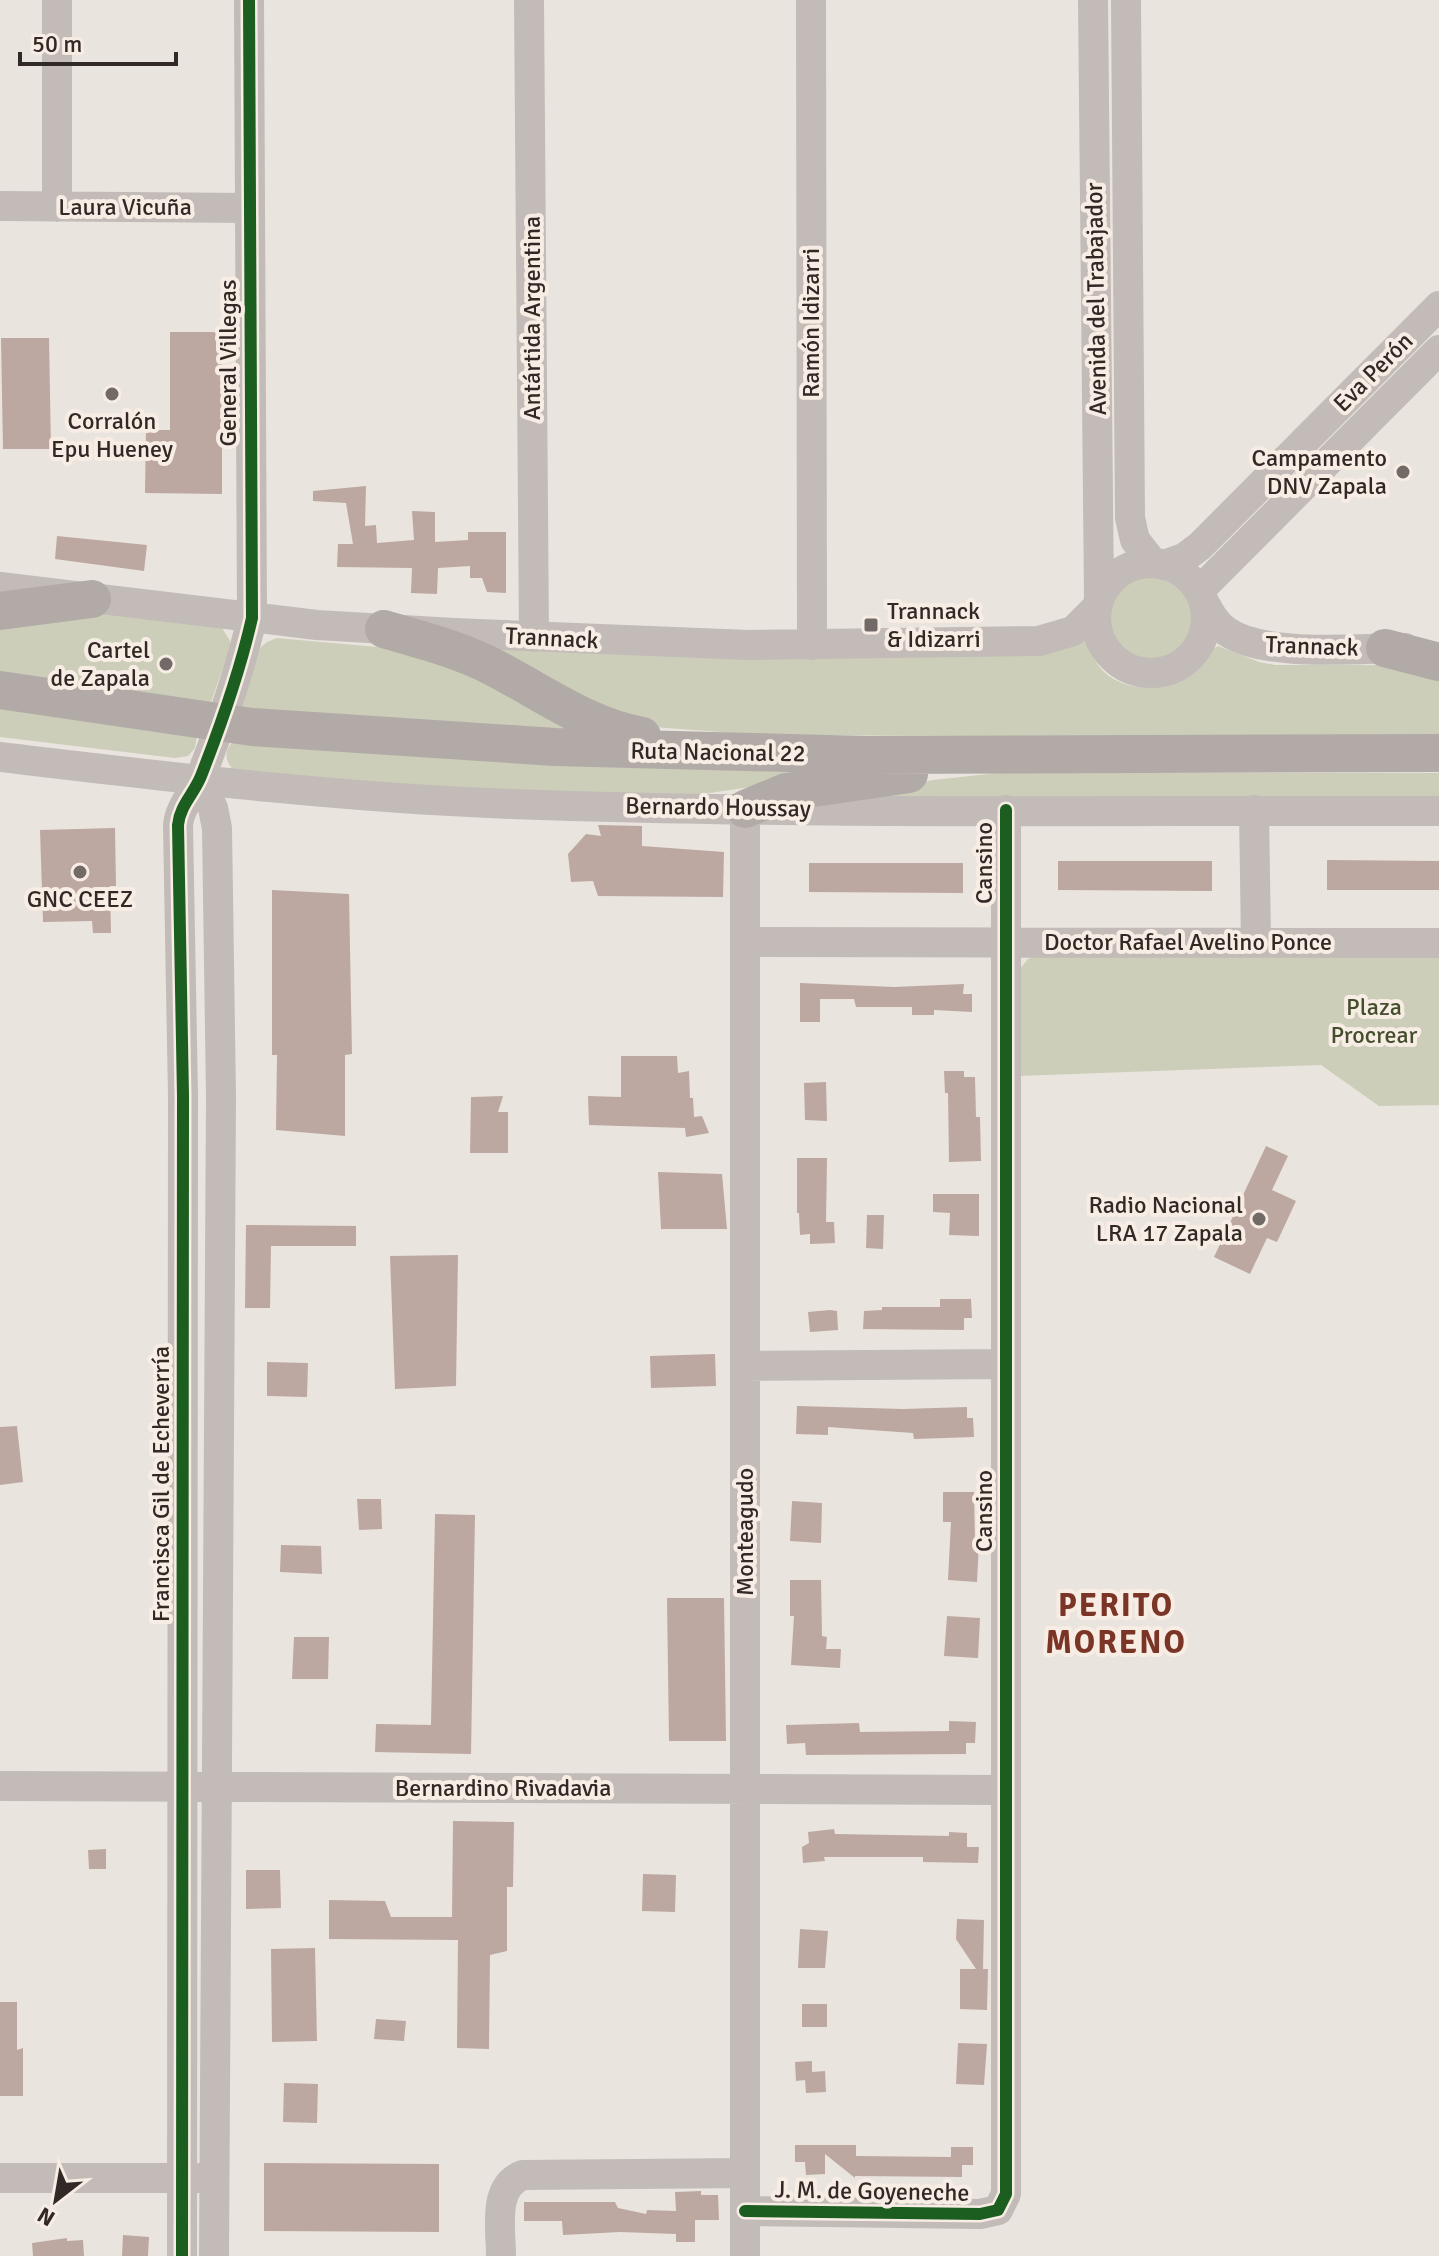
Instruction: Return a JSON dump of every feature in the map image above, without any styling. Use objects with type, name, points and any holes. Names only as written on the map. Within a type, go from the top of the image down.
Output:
[{"type":"main road","points":[[0,611],[92,599]]},
{"type":"main road","points":[[384,629],[484,663],[563,708],[611,728],[662,739],[768,753]]},
{"type":"main road","points":[[1385,648],[1439,662]]},
{"type":"main road","name":"Ruta Nacional 22","points":[[0,690],[252,727],[467,743],[768,753],[1439,753]]},
{"type":"main road","points":[[745,809],[786,792],[915,773],[974,754]]},
{"type":"street","points":[[57,0],[57,207]]},
{"type":"street","name":"General Villegas","points":[[220,722],[252,618],[249,0]]},
{"type":"street","name":"Antártida Argentina","points":[[529,0],[534,637]]},
{"type":"street","name":"Ramón Idizarri","points":[[811,0],[812,645]]},
{"type":"street","name":"Avenida del Trabajador","points":[[1093,0],[1097,603]]},
{"type":"street","name":"Avenida del Trabajador","points":[[1126,0],[1130,518],[1135,540],[1159,564]]},
{"type":"street","name":"Laura Vicuña","points":[[0,206],[250,208]]},
{"type":"street","name":"Eva Perón","points":[[1159,564],[1184,558],[1200,546],[1439,306]]},
{"type":"street","name":"Eva Perón","points":[[1201,596],[1439,350]]},
{"type":"street","name":"Trannack","points":[[0,587],[252,618],[534,637],[812,645],[1039,641],[1073,631],[1115,576],[1140,564],[1159,564],[1184,575],[1218,624],[1227,632],[1252,643],[1285,648],[1439,648]]},
{"type":"street","points":[[1097,603],[1095,625],[1107,654],[1119,665],[1133,671],[1165,673],[1192,656],[1201,643],[1205,628],[1201,596]]},
{"type":"street","name":"Francisca Gil de Echeverría","points":[[182,2256],[183,1096],[178,825],[183,805],[200,780],[220,722]]},
{"type":"street","name":"Bernardo Houssay","points":[[0,757],[200,780],[510,804],[745,809],[1439,811]]},
{"type":"street","points":[[200,780],[213,808],[217,828],[221,1097],[214,2256]]},
{"type":"street","name":"Monteagudo","points":[[745,809],[745,2256]]},
{"type":"street","name":"Cansino","points":[[998,2210],[1006,2194],[1006,810]]},
{"type":"street","points":[[1254,810],[1256,943]]},
{"type":"street","name":"Doctor Rafael Avelino Ponce","points":[[745,942],[1439,943]]},
{"type":"street","points":[[183,1096],[221,1097]]},
{"type":"street","points":[[745,1366],[1006,1364]]},
{"type":"street","name":"Bernardino Rivadavia","points":[[0,1786],[1006,1790]]},
{"type":"street","name":"J. M. de Goyeneche","points":[[501,2256],[501,2206],[509,2183],[515,2178],[531,2174],[745,2173]]},
{"type":"street","points":[[0,2178],[214,2178]]},
{"type":"street","name":"J. M. de Goyeneche","points":[[745,2211],[980,2214],[998,2210]]},
{"type":"green space","points":[[1152,577],[1176,584],[1188,596],[1195,620],[1188,644],[1176,656],[1152,663],[1128,656],[1116,644],[1109,620],[1116,596],[1128,584]]},
{"type":"green space","points":[[62,609],[221,626],[230,641],[230,648],[211,702],[206,705],[0,680],[0,620]]},
{"type":"green space","points":[[277,638],[422,651],[609,736],[243,711],[242,704],[260,648]]},
{"type":"green space","points":[[1085,640],[1104,672],[1136,687],[1172,684],[1182,679],[1196,670],[1218,646],[1275,665],[1386,665],[1439,671],[1439,738],[762,735],[653,727],[467,646]]},
{"type":"green space","points":[[0,700],[197,735],[195,748],[188,756],[175,758],[0,737]]},
{"type":"green space","points":[[236,740],[887,767],[689,796],[522,794],[235,771],[226,755]]},
{"type":"green space","points":[[998,773],[1439,773],[1439,802],[851,798],[933,780]]},
{"type":"green space","name":"Plaza Procrear","points":[[1439,955],[1439,1105],[1379,1106],[1321,1065],[1018,1076],[1019,970],[1035,956]]},
{"type":"building","points":[[170,332],[222,332],[222,494],[145,493],[146,430],[170,430]]},
{"type":"building","points":[[1,338],[49,338],[51,449],[3,449]]},
{"type":"building","points":[[366,486],[365,526],[376,525],[377,543],[414,540],[412,511],[435,512],[435,542],[468,540],[468,532],[506,532],[506,593],[487,592],[482,578],[470,578],[470,566],[438,568],[437,594],[411,593],[412,568],[337,567],[338,544],[353,544],[346,503],[313,501],[313,491]]},
{"type":"building","points":[[57,536],[147,545],[144,571],[55,559]]},
{"type":"building","points":[[598,825],[642,826],[642,846],[724,852],[723,897],[598,896],[593,881],[571,882],[568,854],[586,834],[601,836]]},
{"type":"building","points":[[115,828],[116,886],[110,886],[111,933],[93,933],[92,921],[43,922],[40,830]]},
{"type":"building","points":[[1327,860],[1439,861],[1439,890],[1327,890]]},
{"type":"building","points":[[1058,861],[1212,861],[1212,891],[1058,890]]},
{"type":"building","points":[[809,863],[963,863],[963,893],[809,892]]},
{"type":"building","points":[[272,890],[349,894],[352,1054],[345,1055],[345,1136],[276,1130],[277,1055],[272,1055]]},
{"type":"building","points":[[800,983],[894,987],[964,984],[963,994],[972,994],[972,1012],[934,1010],[934,1015],[912,1015],[912,1007],[856,1007],[854,999],[820,999],[820,1022],[800,1022]]},
{"type":"building","points":[[621,1056],[677,1056],[678,1073],[689,1071],[694,1117],[702,1116],[709,1133],[686,1137],[685,1128],[589,1125],[588,1096],[621,1097]]},
{"type":"building","points":[[944,1071],[964,1071],[964,1077],[975,1077],[981,1161],[949,1162],[948,1093],[945,1093]]},
{"type":"building","points":[[826,1082],[827,1121],[805,1120],[804,1083]]},
{"type":"building","points":[[503,1096],[498,1112],[508,1112],[508,1153],[470,1153],[471,1097]]},
{"type":"building","name":"Radio Nacional LRA 17 Zapala","points":[[1266,1146],[1288,1156],[1272,1190],[1296,1201],[1277,1242],[1267,1238],[1250,1274],[1214,1257]]},
{"type":"building","points":[[797,1158],[827,1158],[826,1222],[834,1222],[835,1243],[810,1244],[810,1234],[800,1235]]},
{"type":"building","points":[[658,1172],[722,1174],[727,1229],[661,1229]]},
{"type":"building","points":[[933,1194],[979,1194],[979,1236],[949,1235],[950,1213],[933,1212]]},
{"type":"building","points":[[867,1215],[884,1215],[883,1249],[866,1248]]},
{"type":"building","points":[[246,1225],[356,1226],[356,1246],[271,1246],[270,1308],[245,1308]]},
{"type":"building","points":[[458,1255],[456,1386],[395,1389],[390,1256]]},
{"type":"building","points":[[940,1299],[971,1299],[972,1318],[964,1318],[964,1330],[863,1329],[864,1311],[882,1310],[882,1307],[940,1307]]},
{"type":"building","points":[[837,1311],[838,1330],[810,1332],[808,1312]]},
{"type":"building","points":[[715,1354],[716,1386],[651,1388],[650,1356]]},
{"type":"building","points":[[267,1362],[308,1363],[307,1397],[267,1396]]},
{"type":"building","points":[[797,1406],[967,1407],[967,1418],[973,1418],[974,1437],[914,1439],[913,1433],[828,1427],[828,1435],[796,1434]]},
{"type":"building","points":[[17,1426],[23,1482],[0,1485],[0,1427]]},
{"type":"building","points":[[943,1492],[974,1492],[975,1542],[979,1542],[977,1582],[948,1580],[951,1522],[943,1522]]},
{"type":"building","points":[[357,1499],[381,1499],[382,1529],[359,1530]]},
{"type":"building","points":[[792,1501],[822,1503],[821,1543],[790,1541]]},
{"type":"building","points":[[435,1514],[475,1515],[471,1754],[375,1752],[376,1724],[431,1725]]},
{"type":"building","points":[[281,1545],[321,1546],[322,1574],[280,1572]]},
{"type":"building","points":[[790,1580],[821,1580],[822,1636],[827,1637],[826,1649],[841,1649],[840,1668],[791,1665],[794,1616],[790,1616]]},
{"type":"building","points":[[667,1598],[724,1598],[726,1741],[669,1741]]},
{"type":"building","points":[[947,1616],[980,1618],[978,1658],[944,1656]]},
{"type":"building","points":[[294,1637],[329,1637],[328,1679],[292,1679]]},
{"type":"building","points":[[949,1721],[976,1722],[975,1743],[966,1743],[966,1754],[806,1755],[805,1743],[787,1744],[786,1725],[859,1723],[860,1732],[949,1731]]},
{"type":"building","points":[[453,1821],[514,1822],[513,1887],[507,1887],[507,1951],[490,1955],[489,2049],[457,2048],[458,1940],[329,1939],[329,1900],[385,1901],[391,1917],[452,1917]]},
{"type":"building","points":[[834,1829],[835,1834],[949,1836],[949,1832],[967,1833],[967,1847],[979,1847],[978,1863],[923,1862],[923,1857],[824,1857],[825,1861],[803,1863],[802,1847],[809,1843],[808,1832]]},
{"type":"building","points":[[106,1849],[106,1869],[89,1869],[88,1850]]},
{"type":"building","points":[[246,1870],[280,1870],[281,1908],[246,1909]]},
{"type":"building","points":[[643,1874],[676,1875],[675,1912],[642,1911]]},
{"type":"building","points":[[957,1919],[984,1920],[983,1969],[988,1969],[987,2010],[960,2009],[960,1969],[976,1969],[956,1939]]},
{"type":"building","points":[[800,1929],[828,1931],[825,1968],[798,1968]]},
{"type":"building","points":[[315,1948],[317,2041],[272,2042],[271,1949]]},
{"type":"building","points":[[0,2002],[17,2002],[17,2050],[23,2048],[23,2096],[0,2096]]},
{"type":"building","points":[[802,2004],[827,2004],[827,2027],[802,2027]]},
{"type":"building","points":[[376,2019],[406,2021],[404,2041],[374,2039]]},
{"type":"building","points":[[958,2043],[987,2044],[984,2085],[956,2084]]},
{"type":"building","points":[[812,2061],[812,2072],[825,2071],[826,2092],[806,2093],[805,2080],[796,2081],[795,2062]]},
{"type":"building","points":[[284,2083],[318,2084],[317,2123],[283,2122]]},
{"type":"building","points":[[795,2145],[856,2145],[856,2156],[951,2157],[951,2147],[973,2147],[973,2165],[962,2165],[962,2177],[855,2178],[825,2154],[825,2174],[806,2175],[805,2162],[795,2162]]},
{"type":"building","points":[[264,2163],[439,2164],[439,2232],[264,2231]]},
{"type":"building","points":[[701,2191],[701,2195],[718,2195],[719,2220],[695,2220],[695,2242],[676,2242],[676,2234],[620,2232],[563,2235],[562,2221],[524,2221],[524,2202],[615,2202],[618,2208],[646,2214],[647,2210],[676,2211],[675,2192]]},
{"type":"building","points":[[123,2235],[149,2237],[148,2256],[122,2256]]},
{"type":"building","points":[[67,2238],[67,2241],[83,2240],[84,2256],[33,2256],[32,2243]]},
{"type":"cycle path","points":[[182,2256],[183,1096],[178,825],[181,811],[201,776],[223,718],[252,618],[249,0]]},
{"type":"cycle path","points":[[745,2211],[980,2214],[998,2210],[1006,2194],[1006,810]]},
{"type":"place","name":"Corralón Epu Hueney","points":[[112,394]]},
{"type":"place","name":"Campamento DNV Zapala","points":[[1403,472]]},
{"type":"place","name":"Trannack & Idizarri","points":[[871,625]]},
{"type":"place","name":"Cartel de Zapala","points":[[166,664]]},
{"type":"place","name":"GNC CEEZ","points":[[80,872]]},
{"type":"place","name":"Radio Nacional LRA 17 Zapala","points":[[1259,1219]]},
{"type":"district","name":"PERITO MORENO","points":[[1116,1624]]}]
